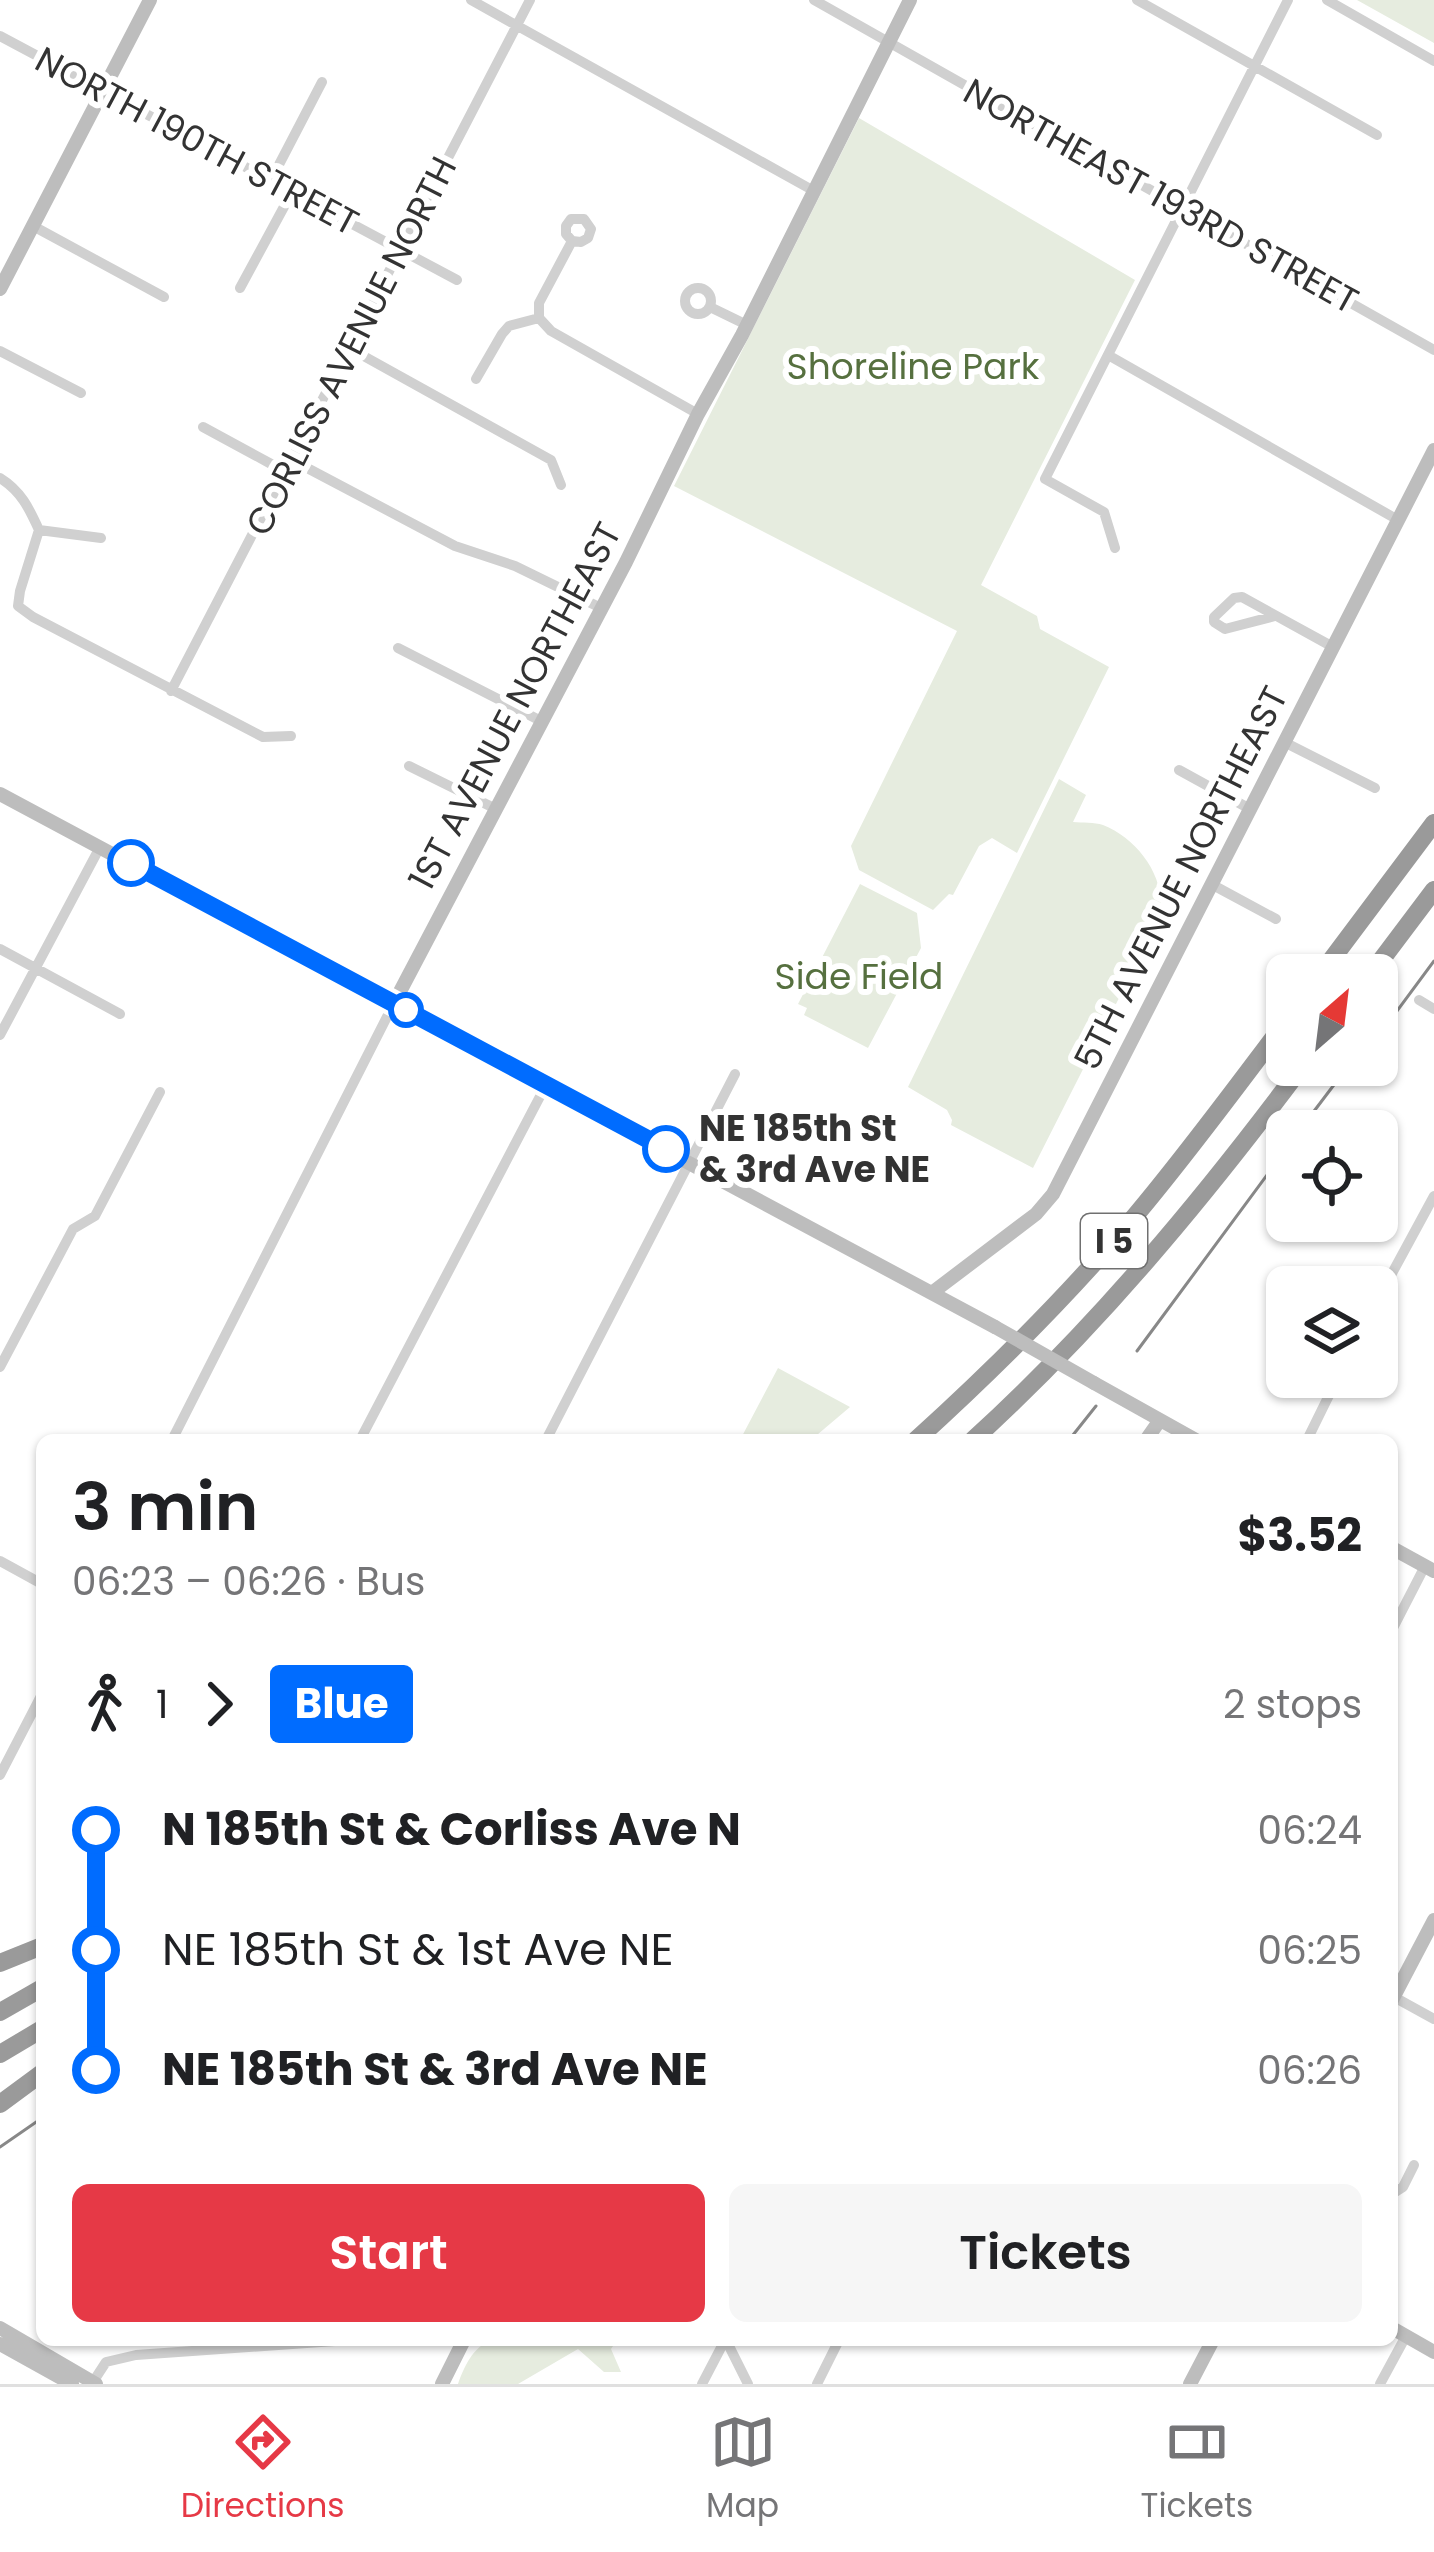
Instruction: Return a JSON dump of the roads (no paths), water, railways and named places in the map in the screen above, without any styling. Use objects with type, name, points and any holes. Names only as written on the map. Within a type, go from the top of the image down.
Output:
[{"type":"highway","points":[[1336,954],[1434,823]]},
{"type":"highway","points":[[1386,954],[1434,890]]},
{"type":"highway","name":"I 5","points":[[922,1434],[1107,1249],[1266,1048]]},
{"type":"highway","name":"I 5","points":[[979,1434],[1123,1290],[1287,1086]]},
{"type":"highway","points":[[0,1963],[36,1948]]},
{"type":"highway","points":[[0,2012],[36,1991]]},
{"type":"highway","points":[[0,2054],[36,2033]]},
{"type":"highway","points":[[0,2104],[36,2078]]},
{"type":"street","points":[[0,289],[150,0]]},
{"type":"street","points":[[471,0],[814,191]]},
{"type":"street","name":"CORLISS AVENUE NORTH","points":[[172,691],[530,0]]},
{"type":"street","name":"NORTHEAST 193RD STREET","points":[[814,0],[1434,350]]},
{"type":"street","name":"1ST AVENUE NORTHEAST","points":[[175,1434],[910,0]]},
{"type":"street","points":[[1137,0],[1377,135]]},
{"type":"street","points":[[1115,548],[1104,512],[1045,479],[1288,0]]},
{"type":"street","points":[[1327,0],[1434,61]]},
{"type":"street","name":"NORTH 190TH STREET","points":[[0,35],[457,280]]},
{"type":"street","points":[[271,180],[322,82]]},
{"type":"street","points":[[240,289],[292,192]]},
{"type":"street","points":[[33,226],[164,297]]},
{"type":"street","points":[[572,241],[539,303],[539,318],[551,331],[698,414]]},
{"type":"street","points":[[710,307],[747,325]]},
{"type":"street","points":[[476,379],[509,326],[539,318]]},
{"type":"street","points":[[351,349],[551,460],[561,485]]},
{"type":"street","points":[[0,351],[81,393]]},
{"type":"street","points":[[1108,355],[1398,520]]},
{"type":"street","points":[[203,427],[273,465],[292,460],[455,546],[514,566],[601,608]]},
{"type":"street","name":"5TH AVENUE NORTHEAST","points":[[932,1292],[1036,1214],[1053,1194],[1434,450]]},
{"type":"street","points":[[0,478],[14,486],[26,502],[39,530],[18,606],[263,737],[291,736]]},
{"type":"street","points":[[39,530],[100,538]]},
{"type":"street","points":[[1275,616],[1225,628],[1214,622],[1234,598],[1242,597],[1333,647]]},
{"type":"street","points":[[398,648],[541,721]]},
{"type":"street","points":[[1284,742],[1376,788]]},
{"type":"street","points":[[409,766],[494,808]]},
{"type":"street","points":[[1179,770],[1250,809]]},
{"type":"street","points":[[0,794],[932,1292],[1185,1434]]},
{"type":"street","points":[[0,1035],[100,847]]},
{"type":"street","points":[[1211,884],[1276,919]]},
{"type":"street","points":[[0,949],[120,1014]]},
{"type":"street","points":[[1419,1000],[1434,1009]]},
{"type":"street","points":[[549,1434],[735,1074]]},
{"type":"street","points":[[363,1434],[546,1085]]},
{"type":"street","points":[[0,1367],[73,1229],[94,1216],[160,1092]]},
{"type":"street","points":[[1396,1266],[1434,1196]]},
{"type":"street","points":[[1310,1434],[1328,1398]]},
{"type":"street","points":[[1151,1434],[1160,1420]]},
{"type":"street","points":[[1398,1551],[1430,1569],[1398,1620]]},
{"type":"street","points":[[0,1562],[36,1581]]},
{"type":"street","points":[[2,1767],[36,1705]]},
{"type":"street","points":[[1398,1989],[1434,1920]]},
{"type":"street","points":[[1398,2001],[1434,2019]]},
{"type":"street","points":[[1398,2190],[1414,2165]]},
{"type":"street","points":[[0,2328],[95,2383],[106,2362],[136,2355],[264,2346]]},
{"type":"street","points":[[1399,2332],[1434,2352]]},
{"type":"street","points":[[0,2344],[69,2383]]},
{"type":"street","points":[[442,2384],[460,2346]]},
{"type":"street","points":[[702,2384],[722,2346]]},
{"type":"street","points":[[728,2346],[748,2384]]},
{"type":"street","points":[[817,2384],[836,2346]]},
{"type":"street","points":[[1190,2384],[1205,2346]]},
{"type":"street","points":[[1380,2384],[1394,2346]]},
{"type":"tram line","points":[[1398,1010],[1434,961]]},
{"type":"tram line","points":[[1315,1110],[1333,1086]]},
{"type":"tram line","points":[[1137,1351],[1266,1176]]},
{"type":"tram line","points":[[1074,1434],[1096,1406]]},
{"type":"tram line","points":[[0,2147],[36,2122]]},
{"type":"place","name":"NE 185th St & 3rd Ave NE","points":[[666,1149]]},
{"type":"park label","name":"Shoreline Park","points":[[913,366]]},
{"type":"park label","name":"Side Field","points":[[859,976]]}]
